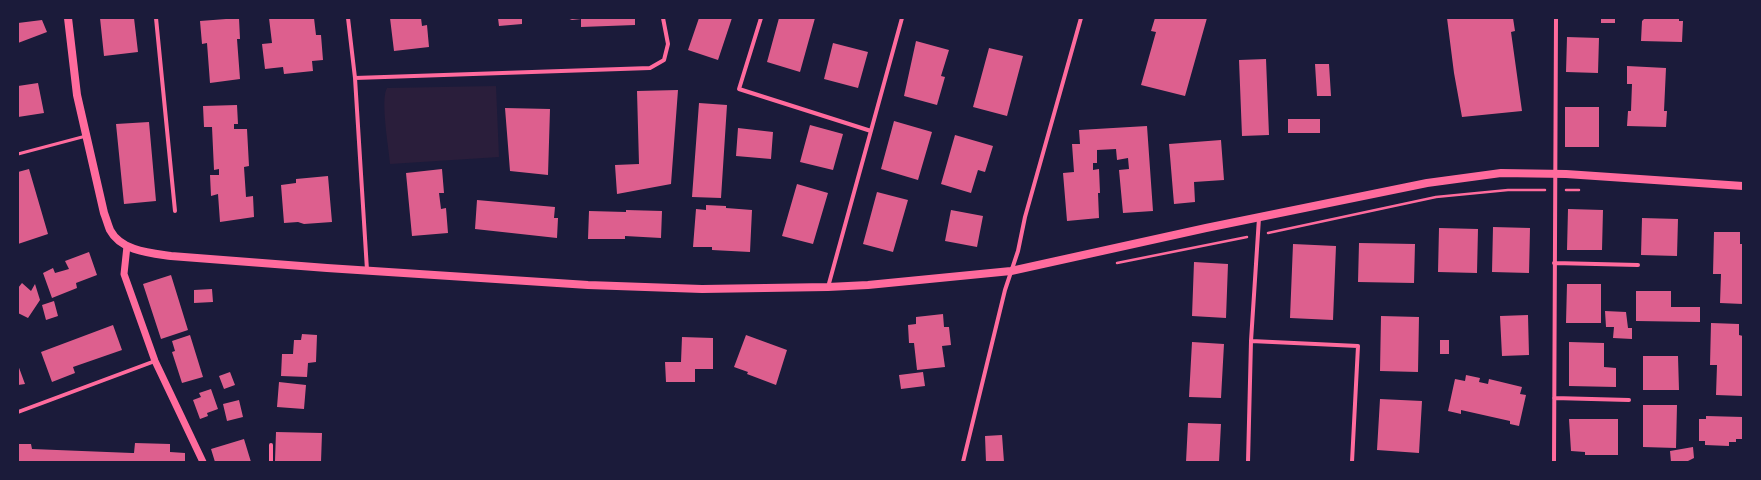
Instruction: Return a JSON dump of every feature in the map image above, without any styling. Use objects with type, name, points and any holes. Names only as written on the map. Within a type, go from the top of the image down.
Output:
[{"type":"main road","points":[[68,18],[77,95],[104,213],[111,231],[118,240],[127,246],[171,256],[588,285],[702,289],[828,288],[1011,271],[1427,183],[1501,173],[1554,174],[1743,186]]},
{"type":"street","points":[[156,18],[175,211]]},
{"type":"street","points":[[348,18],[355,78],[367,270]]},
{"type":"street","points":[[355,78],[650,68],[664,60],[668,44],[663,18]]},
{"type":"street","points":[[761,18],[739,89],[871,131]]},
{"type":"street","points":[[828,288],[902,18]]},
{"type":"street","points":[[962,462],[1005,290],[1081,18]]},
{"type":"street","points":[[1554,462],[1554,174],[1556,18]]},
{"type":"street","points":[[1248,462],[1251,341],[1259,218]]},
{"type":"street","points":[[127,246],[124,274],[155,361],[203,462]]},
{"type":"street","points":[[1554,263],[1638,265]]},
{"type":"street","points":[[1251,341],[1358,346],[1352,462]]},
{"type":"street","points":[[18,412],[155,361]]},
{"type":"street","points":[[1554,398],[1628,400]]},
{"type":"street","points":[[271,446],[271,462]]},
{"type":"lane","points":[[18,154],[86,136]]},
{"type":"path","points":[[1115,264],[1436,197],[1508,190],[1583,190]]},
{"type":"shaded area","points":[[496,86],[499,157],[390,164],[384,102],[387,88]]},
{"type":"building","points":[[100,18],[134,18],[138,52],[104,56]]},
{"type":"building","points":[[239,18],[240,39],[237,39],[240,79],[210,83],[207,43],[202,44],[200,21]]},
{"type":"building","points":[[269,18],[314,18],[316,35],[321,35],[323,60],[312,61],[313,71],[284,74],[283,67],[265,69],[262,44],[272,43]]},
{"type":"building","points":[[390,18],[421,18],[422,26],[427,25],[429,47],[394,51]]},
{"type":"building","points":[[498,18],[522,18],[522,24],[499,26]]},
{"type":"building","points":[[567,18],[635,18],[635,25],[581,27],[581,19],[572,20]]},
{"type":"building","points":[[699,18],[732,18],[718,60],[688,50]]},
{"type":"building","points":[[779,18],[815,18],[800,72],[767,62]]},
{"type":"building","points":[[1155,18],[1207,18],[1185,96],[1141,85],[1156,32],[1151,31]]},
{"type":"building","points":[[1447,18],[1513,18],[1515,31],[1511,32],[1522,111],[1462,117],[1454,73]]},
{"type":"building","points":[[1601,18],[1615,18],[1615,23],[1601,23]]},
{"type":"building","points":[[1645,18],[1679,18],[1679,21],[1683,21],[1682,42],[1641,41],[1642,21]]},
{"type":"building","points":[[42,20],[47,32],[18,43],[18,23]]},
{"type":"building","points":[[1567,37],[1599,38],[1598,73],[1566,72]]},
{"type":"building","points":[[916,41],[949,50],[941,76],[945,77],[937,105],[904,96]]},
{"type":"building","points":[[833,43],[868,52],[858,88],[824,79]]},
{"type":"building","points":[[989,48],[1023,56],[1007,116],[973,107]]},
{"type":"building","points":[[1266,59],[1269,135],[1242,136],[1239,60]]},
{"type":"building","points":[[1315,64],[1329,64],[1331,96],[1317,96]]},
{"type":"building","points":[[1627,66],[1666,68],[1664,111],[1667,111],[1666,127],[1627,126],[1628,111],[1631,111],[1632,84],[1627,84]]},
{"type":"building","points":[[38,83],[44,113],[18,117],[18,86]]},
{"type":"building","points":[[678,90],[671,184],[617,194],[615,165],[639,164],[637,91]]},
{"type":"building","points":[[699,103],[727,105],[721,198],[692,197]]},
{"type":"building","points":[[237,105],[238,124],[234,124],[234,129],[247,129],[249,166],[244,167],[246,197],[253,196],[254,217],[220,222],[218,194],[211,196],[210,175],[219,175],[219,169],[214,170],[212,127],[204,127],[203,106]]},
{"type":"building","points":[[1565,107],[1599,107],[1599,147],[1565,147]]},
{"type":"building","points":[[505,108],[550,109],[548,175],[510,171]]},
{"type":"building","points":[[1288,119],[1320,119],[1320,133],[1288,133]]},
{"type":"building","points":[[894,121],[932,132],[918,180],[881,169]]},
{"type":"building","points":[[149,122],[156,201],[124,204],[116,124]]},
{"type":"building","points":[[810,125],[843,134],[833,170],[800,162]]},
{"type":"building","points":[[1147,126],[1153,211],[1123,213],[1119,170],[1129,169],[1128,158],[1117,160],[1116,149],[1097,150],[1097,163],[1093,163],[1093,170],[1099,169],[1099,218],[1067,221],[1063,173],[1074,172],[1072,144],[1080,144],[1079,130]]},
{"type":"building","points":[[738,128],[773,132],[771,159],[736,156]]},
{"type":"building","points":[[955,135],[993,146],[985,172],[978,170],[971,193],[941,184]]},
{"type":"building","points":[[1221,140],[1224,180],[1194,182],[1195,202],[1174,204],[1169,144]]},
{"type":"building","points":[[29,169],[48,234],[18,244],[18,172]]},
{"type":"building","points":[[442,169],[444,193],[439,193],[441,209],[446,208],[448,233],[412,236],[406,173]]},
{"type":"building","points":[[328,176],[332,222],[304,224],[298,222],[284,223],[281,185],[296,183],[296,179]]},
{"type":"building","points":[[797,184],[828,193],[813,244],[782,236]]},
{"type":"building","points":[[877,192],[908,200],[893,252],[863,244]]},
{"type":"building","points":[[477,200],[555,207],[554,218],[558,218],[557,238],[475,229]]},
{"type":"building","points":[[706,205],[752,210],[750,252],[712,250],[712,247],[693,247],[696,209],[706,210]]},
{"type":"building","points":[[1568,209],[1603,210],[1602,250],[1567,250]]},
{"type":"building","points":[[626,210],[662,211],[661,238],[625,236],[625,239],[588,239],[589,211],[626,212]]},
{"type":"building","points":[[951,210],[983,216],[977,247],[945,241]]},
{"type":"building","points":[[1642,218],[1678,219],[1677,256],[1641,255]]},
{"type":"building","points":[[1493,227],[1530,228],[1529,273],[1492,272]]},
{"type":"building","points":[[1439,228],[1478,229],[1477,273],[1438,272]]},
{"type":"building","points":[[1714,232],[1740,232],[1740,244],[1743,244],[1743,304],[1720,303],[1721,274],[1713,274]]},
{"type":"building","points":[[1359,243],[1415,244],[1414,283],[1358,282]]},
{"type":"building","points":[[1293,244],[1336,246],[1333,320],[1290,318]]},
{"type":"building","points":[[89,252],[97,275],[76,283],[77,288],[52,298],[43,273],[53,268],[55,273],[69,269],[65,261]]},
{"type":"building","points":[[1194,262],[1228,264],[1226,318],[1192,316]]},
{"type":"building","points":[[171,275],[188,330],[161,339],[143,284]]},
{"type":"building","points":[[22,283],[31,291],[35,284],[40,300],[28,318],[18,313],[18,288]]},
{"type":"building","points":[[1567,284],[1601,284],[1601,323],[1566,323]]},
{"type":"building","points":[[212,289],[213,302],[194,303],[194,290]]},
{"type":"building","points":[[1636,291],[1671,291],[1671,307],[1700,307],[1700,322],[1636,321]]},
{"type":"building","points":[[54,301],[58,316],[46,320],[42,305]]},
{"type":"building","points":[[1605,311],[1626,312],[1628,328],[1632,328],[1632,339],[1613,338],[1614,327],[1606,327]]},
{"type":"building","points":[[943,314],[944,327],[949,327],[951,345],[942,346],[945,367],[917,370],[914,343],[909,343],[908,325],[916,324],[916,317]]},
{"type":"building","points":[[1528,315],[1529,355],[1502,356],[1500,316]]},
{"type":"building","points":[[1381,316],[1419,317],[1418,372],[1380,371]]},
{"type":"building","points":[[1711,323],[1739,324],[1739,335],[1743,336],[1743,396],[1716,395],[1717,365],[1710,365]]},
{"type":"building","points":[[113,325],[122,350],[73,367],[75,373],[52,382],[41,352]]},
{"type":"building","points":[[302,334],[317,335],[316,362],[308,363],[307,377],[281,376],[282,354],[293,354],[294,340],[301,340]]},
{"type":"building","points":[[190,335],[203,377],[182,383],[172,352],[175,351],[172,341]]},
{"type":"building","points":[[746,335],[787,350],[776,385],[747,374],[748,372],[734,367]]},
{"type":"building","points":[[682,337],[713,338],[713,369],[695,369],[695,382],[666,382],[665,362],[681,362]]},
{"type":"building","points":[[1440,340],[1449,340],[1449,354],[1440,354]]},
{"type":"building","points":[[1192,342],[1224,344],[1221,398],[1189,397]]},
{"type":"building","points":[[1569,342],[1604,343],[1604,367],[1616,368],[1616,387],[1569,386]]},
{"type":"building","points":[[1643,356],[1678,356],[1679,390],[1643,390]]},
{"type":"building","points":[[18,365],[25,384],[18,385]]},
{"type":"building","points":[[230,372],[235,385],[224,389],[219,376]]},
{"type":"building","points":[[923,372],[925,386],[901,389],[899,375]]},
{"type":"building","points":[[1466,375],[1480,378],[1479,382],[1488,384],[1489,379],[1522,387],[1520,394],[1526,395],[1519,426],[1510,424],[1510,421],[1461,410],[1461,414],[1448,411],[1455,379],[1465,381]]},
{"type":"building","points":[[279,382],[306,385],[304,409],[277,407]]},
{"type":"building","points":[[211,389],[218,409],[207,413],[208,416],[200,419],[193,400],[201,397],[199,393]]},
{"type":"building","points":[[1380,399],[1422,401],[1419,453],[1377,450]]},
{"type":"building","points":[[239,400],[243,417],[227,421],[223,404]]},
{"type":"building","points":[[1643,405],[1677,405],[1676,448],[1643,447]]},
{"type":"building","points":[[1706,416],[1743,417],[1743,439],[1736,439],[1736,442],[1729,442],[1729,446],[1705,445],[1705,441],[1699,441],[1699,419],[1706,419]]},
{"type":"building","points":[[1569,419],[1618,419],[1618,455],[1585,455],[1585,452],[1571,451]]},
{"type":"building","points":[[1188,423],[1221,424],[1219,462],[1186,462]]},
{"type":"building","points":[[276,432],[322,433],[321,462],[275,461]]},
{"type":"building","points":[[1002,435],[1004,462],[986,462],[985,436]]},
{"type":"building","points":[[244,439],[251,462],[215,462],[211,449]]},
{"type":"building","points":[[135,443],[170,444],[170,452],[185,453],[185,462],[18,462],[18,444],[31,444],[32,449],[134,453]]},
{"type":"building","points":[[1693,447],[1694,458],[1686,462],[1671,462],[1670,451]]}]
